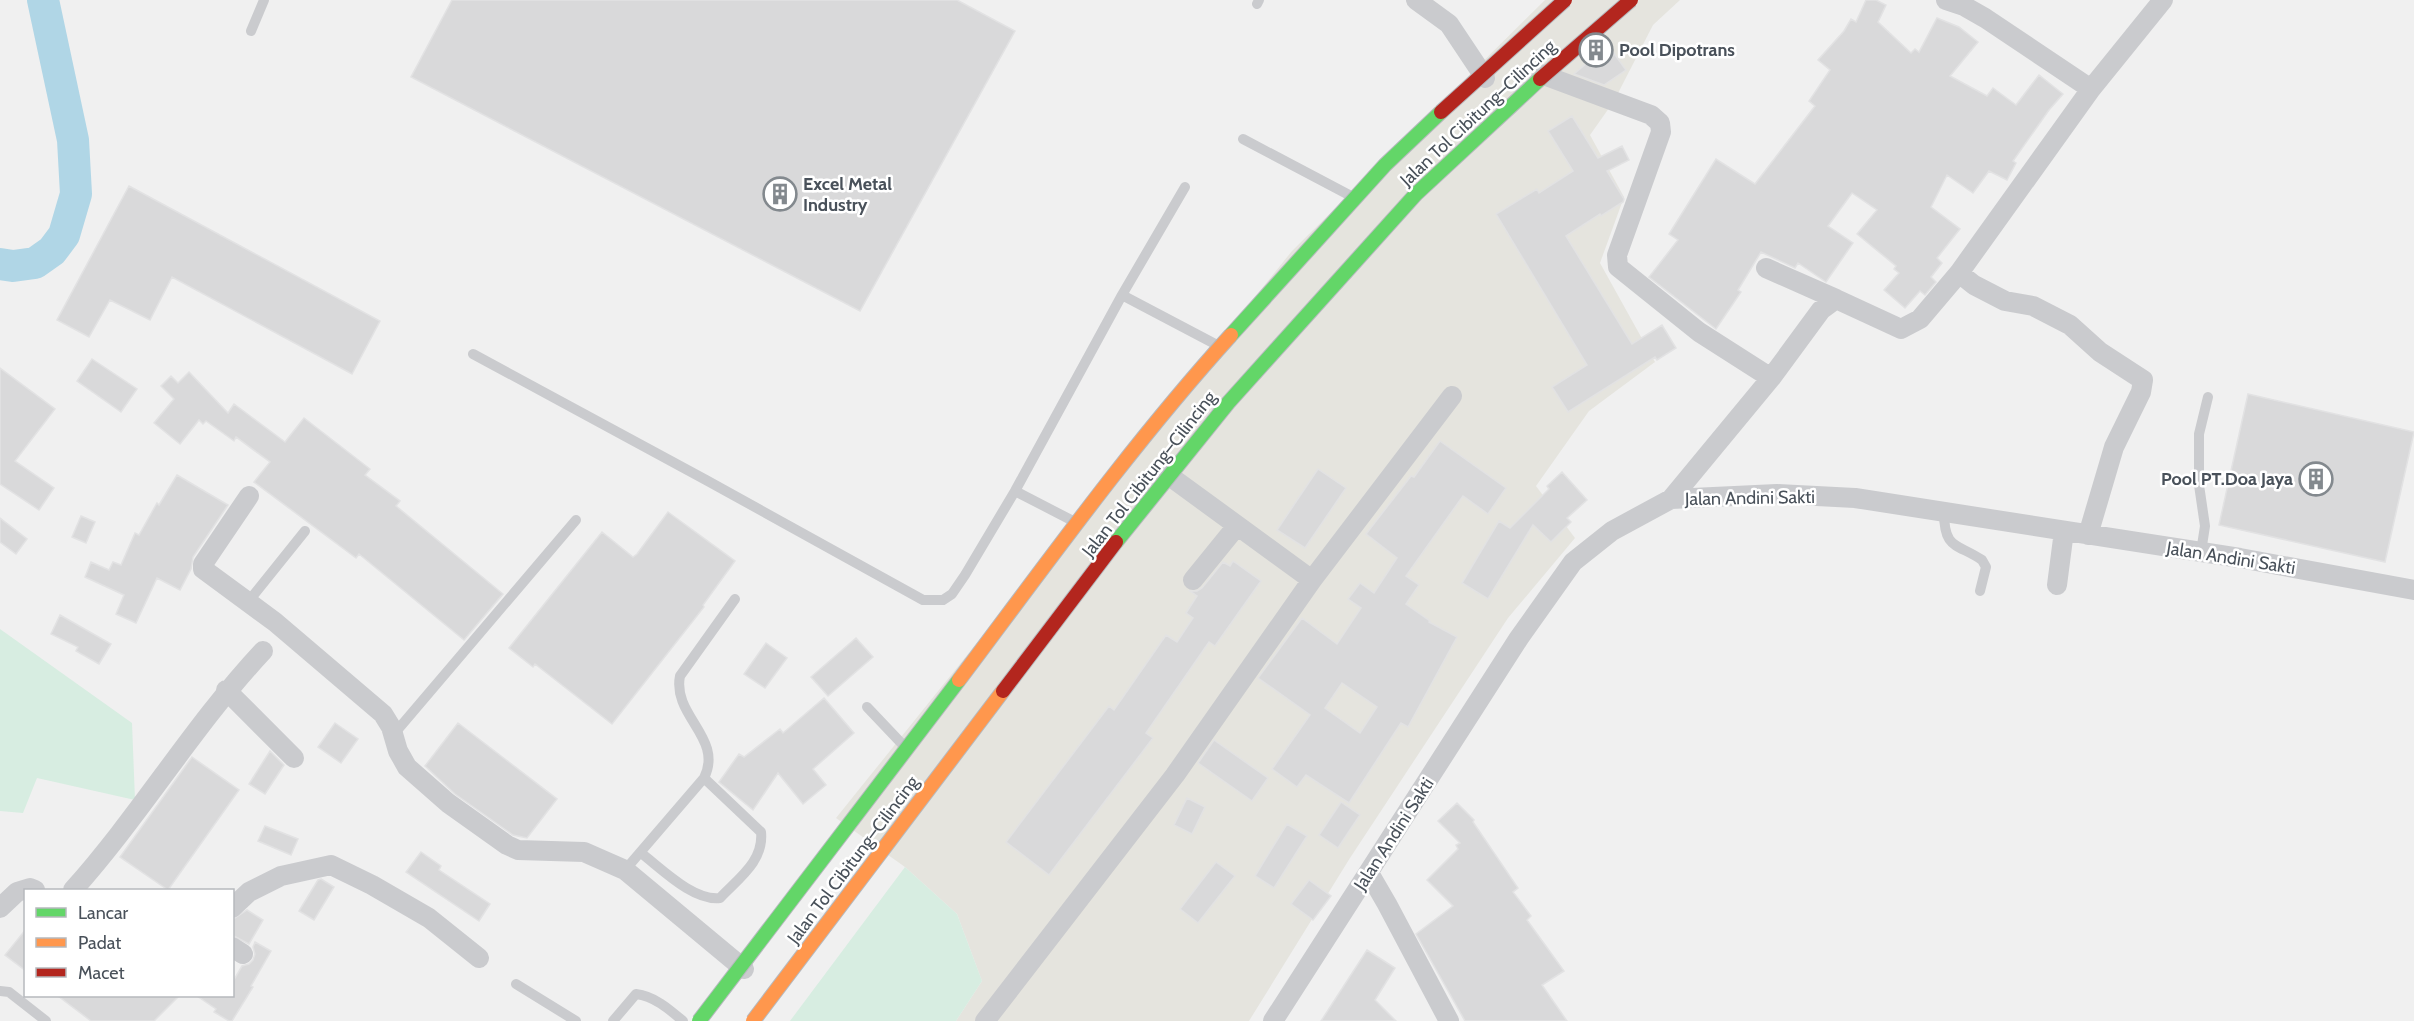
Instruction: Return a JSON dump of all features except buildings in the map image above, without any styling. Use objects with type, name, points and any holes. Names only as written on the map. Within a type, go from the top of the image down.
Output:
[{"type":"highway","name":"Jalan Tol Cibitung–Cilincing","points":[[699,1021],[1087,511],[1194,376],[1386,165],[1495,61],[1565,0]]},
{"type":"highway","name":"Jalan Tol Cibitung–Cilincing","points":[[753,1021],[1120,537],[1228,403],[1416,195],[1524,92],[1630,0]]},
{"type":"street","points":[[1416,0],[1449,24],[1485,78]]},
{"type":"street","points":[[1766,268],[1901,329],[1920,319],[1959,273],[2091,89],[2163,0]]},
{"type":"street","points":[[1960,2],[2091,89]]},
{"type":"street","points":[[1533,71],[1651,115],[1660,123],[1661,132],[1617,255],[1618,267],[1700,332],[1771,378]]},
{"type":"street","points":[[1959,273],[1974,285],[2005,301],[2033,306],[2070,325],[2100,352],[2143,380],[2141,392],[2114,447],[2088,535]]},
{"type":"street","points":[[1671,499],[1771,378],[1821,310],[1836,299]]},
{"type":"street","points":[[985,1021],[1175,775],[1312,580],[1452,396]]},
{"type":"street","points":[[1164,472],[1236,527],[1312,580]]},
{"type":"street","name":"Jalan Andini Sakti","points":[[1273,1021],[1375,883],[1519,638],[1573,562],[1612,531],[1671,499],[1788,494],[1855,498],[2201,552],[2414,590]]},
{"type":"street","points":[[249,496],[202,568],[275,622],[383,714],[407,767],[448,803],[507,845],[518,850],[584,852],[625,870],[744,969]]},
{"type":"street","points":[[1193,580],[1236,527]]},
{"type":"street","points":[[2057,585],[2064,531]]},
{"type":"street","points":[[76,889],[106,854],[226,690],[263,651]]},
{"type":"street","points":[[226,690],[294,758]]},
{"type":"street","points":[[234,906],[249,892],[281,876],[331,865],[372,885],[429,918],[479,958]]},
{"type":"street","points":[[1375,883],[1449,1021]]},
{"type":"street","points":[[0,908],[17,892],[24,890]]},
{"type":"lane","points":[[251,31],[264,0]]},
{"type":"lane","points":[[1243,139],[1362,201]]},
{"type":"lane","points":[[473,354],[923,600],[943,600],[952,594],[1015,491],[1122,295],[1185,187]]},
{"type":"lane","points":[[1122,295],[1228,351]]},
{"type":"lane","points":[[2201,552],[2205,526],[2199,485],[2199,434],[2208,397]]},
{"type":"lane","points":[[1015,491],[1086,527]]},
{"type":"lane","points":[[1944,512],[1944,529],[1948,540],[1960,549],[1983,560],[1986,567],[1980,591]]},
{"type":"lane","points":[[394,734],[576,520]]},
{"type":"lane","points":[[248,603],[305,531]]},
{"type":"lane","points":[[625,870],[704,778],[710,766],[708,750],[679,696],[678,686],[680,676],[735,599]]},
{"type":"lane","points":[[867,707],[911,753]]},
{"type":"lane","points":[[640,853],[691,891],[708,899],[720,898],[755,861],[762,844],[761,832],[704,778]]},
{"type":"lane","points":[[516,984],[576,1021]]},
{"type":"lane","points":[[0,991],[9,992],[46,1021]]},
{"type":"lane","points":[[613,1021],[636,994],[646,995],[683,1021]]},
{"type":"shaded area","points":[[1545,0],[1680,0],[1653,25],[1614,101],[1590,135],[1624,197],[1600,263],[1655,362],[1589,411],[1536,486],[1575,538],[1508,618],[1350,858],[1249,1021],[956,1021],[982,981],[957,914],[905,867],[836,818],[1292,251]]},
{"type":"green space","points":[[0,629],[132,723],[135,800],[37,778],[23,813],[0,811]]},
{"type":"green space","points":[[905,867],[957,914],[982,981],[956,1021],[790,1021]]},
{"type":"waterway","points":[[0,264],[13,266],[35,263],[52,251],[64,235],[76,194],[73,140],[43,0]]},
{"type":"traffic: fast","points":[[1116,542],[1228,403],[1416,194],[1540,79]]},
{"type":"traffic: fast","points":[[1231,335],[1385,165],[1441,112]]},
{"type":"traffic: fast","points":[[699,1021],[959,680]]},
{"type":"traffic: slow","points":[[959,680],[1125,461],[1231,335]]},
{"type":"traffic: slow","points":[[753,1021],[1003,691]]},
{"type":"traffic: jam","points":[[1441,112],[1565,0]]},
{"type":"traffic: jam","points":[[1540,79],[1631,0]]},
{"type":"traffic: jam","points":[[1003,691],[1116,542]]},
{"type":"place","name":"Pool Dipotrans","points":[[1596,50]]},
{"type":"place","name":"Excel Metal Industry","points":[[780,194]]},
{"type":"place","name":"Pool PT.Doa Jaya","points":[[2316,479]]}]
